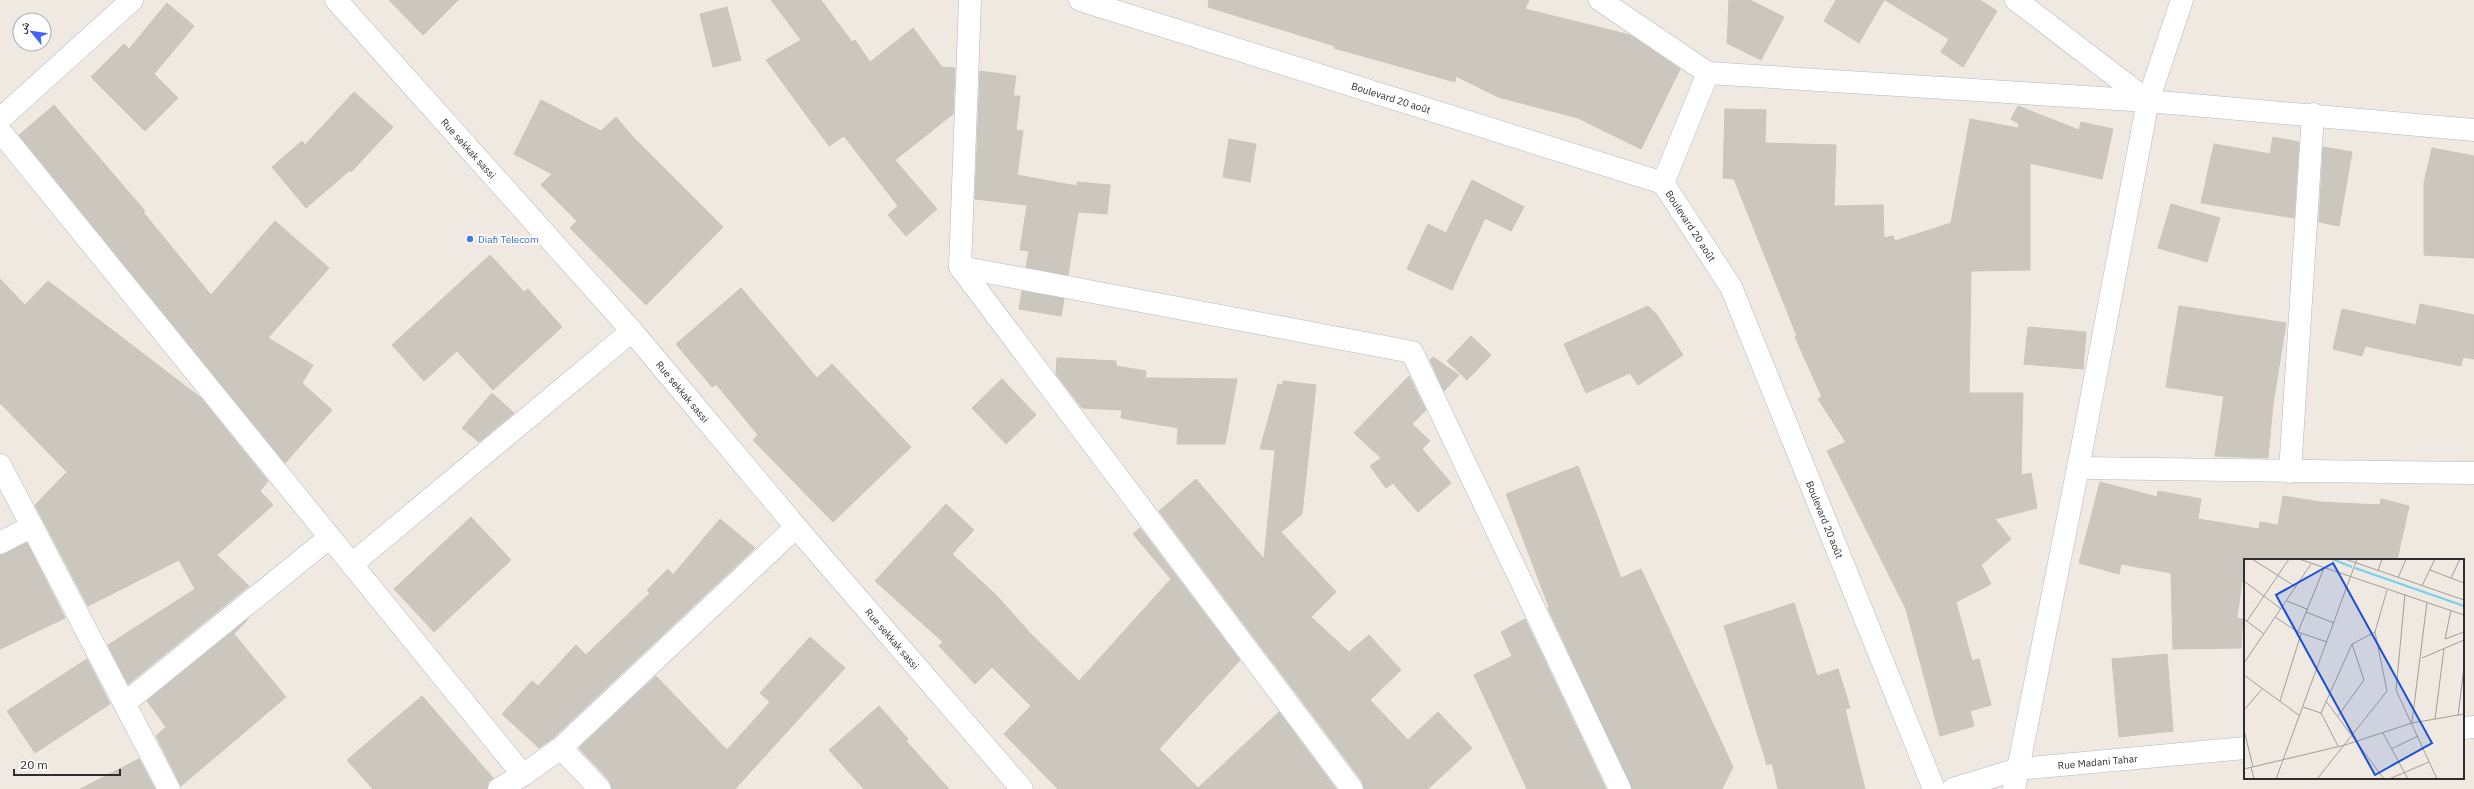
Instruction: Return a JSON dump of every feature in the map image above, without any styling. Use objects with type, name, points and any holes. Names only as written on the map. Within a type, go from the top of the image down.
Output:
[{"type":"street","points":[[0,119],[132,0]]},
{"type":"street","name":"Rue sekkak sassi","points":[[336,0],[632,331],[796,527],[1022,789]]},
{"type":"street","points":[[970,0],[960,267],[1352,789]]},
{"type":"street","name":"Boulevard 20 août","points":[[1080,0],[1663,183],[1731,287],[1934,789]]},
{"type":"street","points":[[1600,0],[1708,73],[2148,101],[2313,114],[2474,130]]},
{"type":"street","points":[[2016,0],[2148,101]]},
{"type":"street","points":[[2016,779],[2078,468],[2148,101],[2182,0]]},
{"type":"street","points":[[1663,183],[1708,73]]},
{"type":"street","points":[[2290,472],[2313,114]]},
{"type":"street","points":[[0,131],[523,775]]},
{"type":"street","points":[[960,267],[1412,352],[1620,789]]},
{"type":"street","points":[[352,564],[632,331]]},
{"type":"street","points":[[0,465],[169,789]]},
{"type":"street","points":[[2078,468],[2290,472],[2474,473]]},
{"type":"street","points":[[0,543],[32,526]]},
{"type":"street","points":[[499,789],[523,775],[561,748],[796,527]]},
{"type":"street","points":[[125,704],[330,537]]},
{"type":"street","points":[[2464,728],[2474,727]]},
{"type":"street","points":[[561,748],[600,789]]},
{"type":"street","name":"Rue Madani Tahar","points":[[1953,789],[2244,748]]},
{"type":"building","points":[[389,0],[458,0],[423,35]]},
{"type":"building","points":[[771,0],[821,0],[852,42],[855,40],[870,62],[913,28],[942,67],[955,68],[953,114],[895,160],[937,209],[906,236],[888,215],[898,206],[844,136],[829,146],[766,60],[801,40]]},
{"type":"building","points":[[1209,0],[1529,0],[1525,9],[1630,35],[1680,69],[1641,149],[1578,118],[1498,97],[1456,76],[1455,82],[1334,48],[1335,46],[1208,7]]},
{"type":"building","points":[[1729,0],[1750,0],[1784,17],[1761,60],[1727,43]]},
{"type":"building","points":[[1836,0],[1884,0],[1859,43],[1824,21]]},
{"type":"building","points":[[1885,0],[1980,0],[1997,11],[1963,67],[1941,52],[1949,39]]},
{"type":"building","points":[[167,3],[194,26],[154,74],[178,98],[145,131],[91,77],[124,44],[129,49]]},
{"type":"building","points":[[727,7],[741,60],[713,67],[700,14]]},
{"type":"building","points":[[980,71],[1016,76],[1013,96],[1020,96],[1016,130],[1023,131],[1017,175],[1077,186],[1077,182],[1110,185],[1107,214],[1078,212],[1068,275],[1026,267],[1029,251],[1020,250],[1027,205],[975,199]]},
{"type":"building","points":[[354,92],[393,127],[351,172],[350,170],[306,208],[272,167],[302,141],[305,145]]},
{"type":"building","points":[[541,100],[601,131],[616,117],[633,137],[723,227],[646,305],[570,228],[577,221],[541,185],[552,174],[514,154]]},
{"type":"building","points":[[54,105],[145,211],[143,212],[211,295],[275,221],[329,268],[268,338],[313,365],[302,383],[332,410],[285,463],[19,135]]},
{"type":"building","points":[[2018,106],[2079,130],[2081,122],[2113,129],[2102,179],[2030,163],[2030,270],[1971,271],[1969,393],[2023,393],[2021,475],[2031,473],[2037,508],[1995,519],[2011,539],[1981,565],[1991,584],[1956,602],[1972,661],[1979,659],[1991,705],[1970,711],[1974,726],[1940,736],[1906,609],[1827,451],[1846,442],[1818,399],[1822,397],[1795,337],[1797,336],[1734,179],[1723,178],[1725,109],[1766,110],[1765,143],[1836,145],[1834,206],[1883,205],[1884,238],[1893,236],[1895,241],[1951,223],[1970,119],[2018,128],[2019,124],[2011,119]]},
{"type":"building","points":[[2273,137],[2299,142],[2294,218],[2201,203],[2214,144],[2270,154]]},
{"type":"building","points":[[1229,139],[1256,144],[1250,182],[1223,177]]},
{"type":"building","points":[[2323,147],[2352,152],[2339,226],[2319,222]]},
{"type":"building","points":[[2432,148],[2474,156],[2474,258],[2424,255],[2424,183]]},
{"type":"building","points":[[1472,180],[1524,207],[1511,231],[1485,218],[1452,290],[1407,269],[1428,224],[1446,233]]},
{"type":"building","points":[[2171,204],[2220,218],[2207,262],[2158,248]]},
{"type":"building","points":[[490,255],[524,292],[528,289],[562,327],[493,390],[457,351],[424,381],[392,345]]},
{"type":"building","points":[[0,279],[25,305],[48,281],[201,398],[268,481],[260,491],[273,505],[217,555],[249,586],[128,684],[108,645],[195,589],[179,560],[88,606],[35,505],[67,472],[0,403]]},
{"type":"building","points":[[741,288],[817,378],[832,364],[911,447],[833,522],[753,440],[758,435],[716,384],[712,387],[676,344]]},
{"type":"building","points":[[1022,291],[1064,299],[1061,316],[1019,309]]},
{"type":"building","points":[[2420,304],[2474,315],[2474,359],[2463,357],[2461,366],[2365,346],[2362,356],[2333,349],[2342,309],[2416,325]]},
{"type":"building","points":[[1648,306],[1657,315],[1683,355],[1638,385],[1630,373],[1586,393],[1564,344]]},
{"type":"building","points":[[2179,306],[2286,323],[2273,404],[2268,458],[2215,456],[2224,396],[2166,387]]},
{"type":"building","points":[[2028,327],[2086,332],[2083,369],[2024,364]]},
{"type":"building","points":[[1471,336],[1491,355],[1467,380],[1447,361]]},
{"type":"building","points":[[1433,357],[1459,375],[1444,391],[1430,360]]},
{"type":"building","points":[[1057,358],[1116,361],[1116,366],[1146,371],[1145,378],[1237,379],[1225,444],[1177,444],[1178,428],[1121,418],[1122,410],[1082,408],[1056,374]]},
{"type":"building","points":[[1409,376],[1426,410],[1412,424],[1430,441],[1422,449],[1451,483],[1418,512],[1393,483],[1386,488],[1370,466],[1381,458],[1354,433]]},
{"type":"building","points":[[1002,379],[1036,415],[1006,444],[972,408]]},
{"type":"building","points":[[1283,381],[1316,385],[1302,514],[1281,532],[1336,592],[1311,617],[1349,652],[1369,635],[1401,670],[1370,700],[1408,740],[1438,712],[1472,748],[1428,789],[1364,789],[1362,781],[1159,511],[1196,479],[1264,559],[1275,450],[1260,449],[1278,384],[1282,385]]},
{"type":"building","points":[[492,393],[514,413],[479,442],[462,428]]},
{"type":"building","points":[[1578,466],[1621,578],[1641,569],[1733,767],[1722,789],[1632,789],[1548,608],[1549,607],[1506,494]]},
{"type":"building","points":[[2100,482],[2157,497],[2158,491],[2201,499],[2198,519],[2259,529],[2260,522],[2278,525],[2283,496],[2320,502],[2380,505],[2381,499],[2409,506],[2397,559],[2244,559],[2237,618],[2243,619],[2241,648],[2173,649],[2171,573],[2121,564],[2119,574],[2079,563]]},
{"type":"building","points":[[946,504],[974,530],[952,554],[998,597],[1030,633],[1079,681],[1171,579],[1133,534],[1140,528],[1240,660],[1159,749],[1198,788],[1279,712],[1336,789],[1058,789],[1004,734],[1031,706],[992,667],[975,684],[939,646],[943,642],[875,581]]},
{"type":"building","points":[[471,517],[511,560],[434,632],[394,589]]},
{"type":"building","points":[[720,519],[755,548],[553,738],[539,748],[502,714],[532,681],[538,686],[576,645],[586,655],[650,593],[647,590],[668,569],[673,575]]},
{"type":"building","points":[[27,543],[65,618],[0,649],[0,555]]},
{"type":"building","points":[[1794,603],[1817,676],[1838,669],[1850,708],[1845,709],[1865,789],[1778,789],[1772,763],[1767,765],[1724,626]]},
{"type":"building","points":[[249,618],[234,634],[286,697],[181,786],[156,736],[166,727],[147,701]]},
{"type":"building","points":[[1525,619],[1606,789],[1527,789],[1474,675],[1512,656],[1501,632]]},
{"type":"building","points":[[810,637],[845,668],[735,789],[612,789],[609,780],[579,748],[656,676],[727,750],[770,702],[760,693]]},
{"type":"building","points":[[2167,654],[2173,731],[2119,737],[2112,659]]},
{"type":"building","points":[[87,659],[110,704],[35,753],[7,711]]},
{"type":"building","points":[[422,696],[493,778],[488,782],[487,789],[373,789],[347,760]]},
{"type":"building","points":[[879,706],[908,739],[906,741],[949,789],[864,789],[829,750]]},
{"type":"building","points":[[139,759],[155,789],[80,789]]},
{"type":"place","name":"Diafi Telecom","points":[[470,239]]}]
